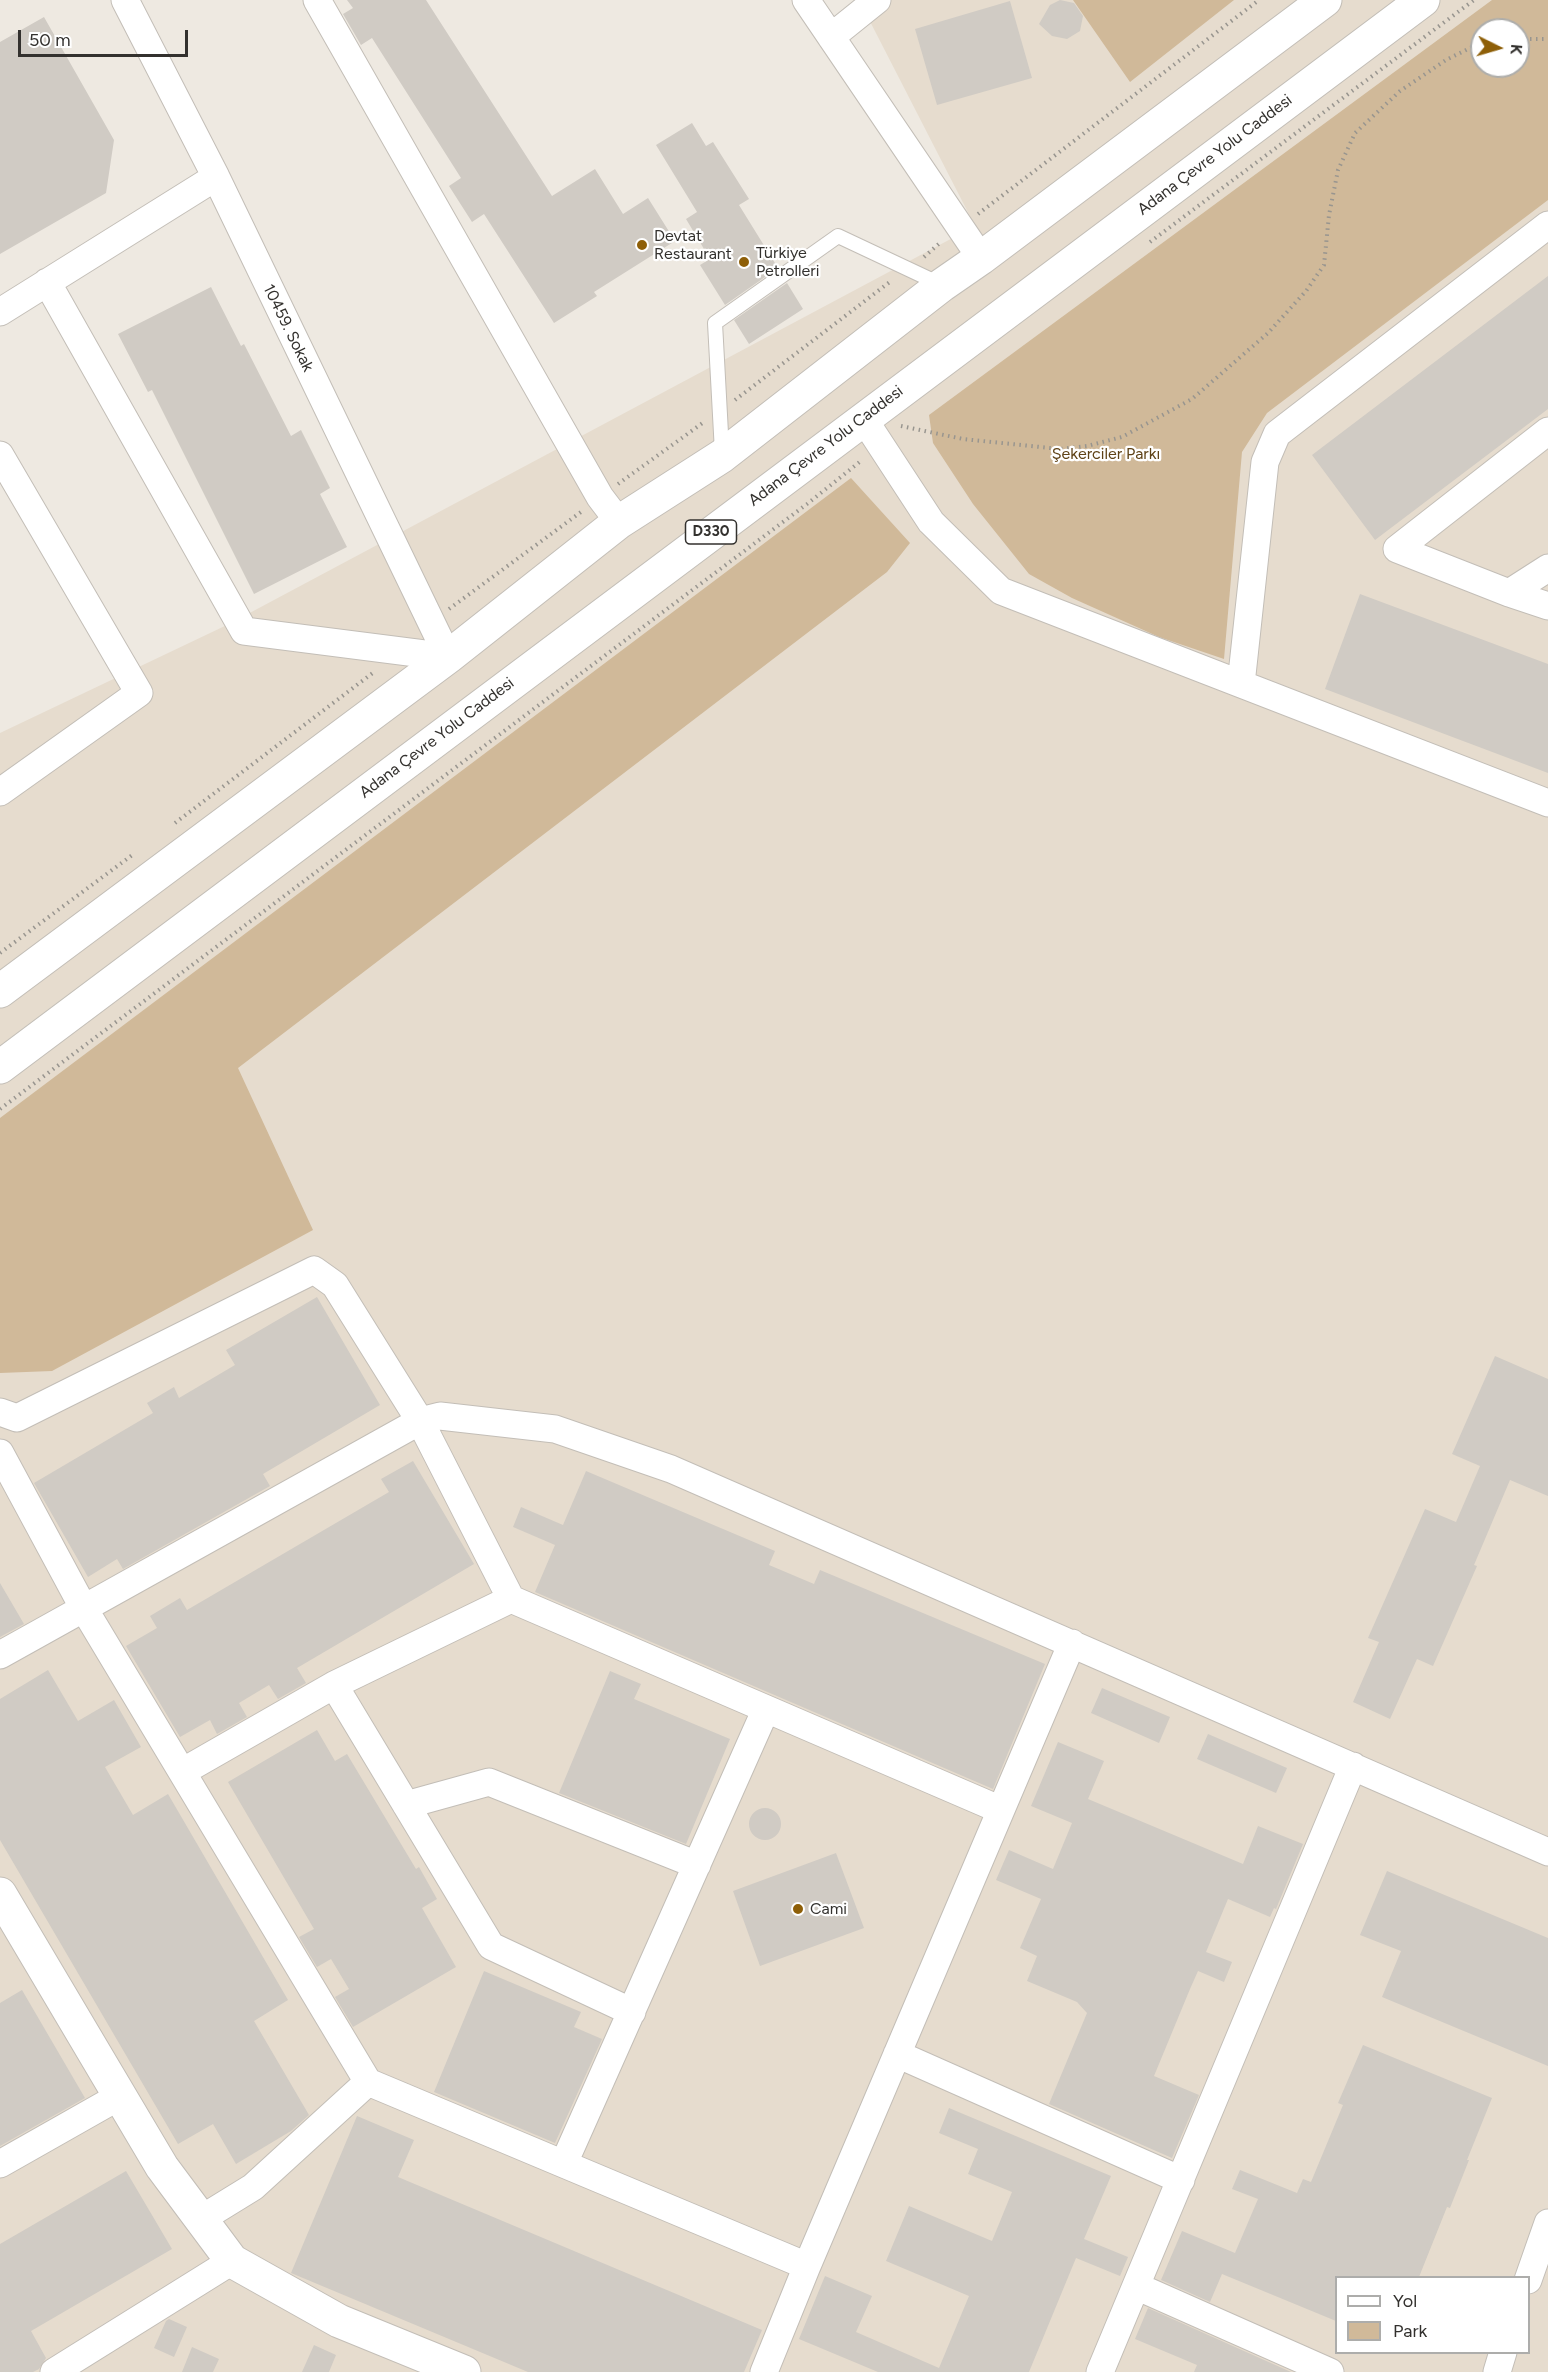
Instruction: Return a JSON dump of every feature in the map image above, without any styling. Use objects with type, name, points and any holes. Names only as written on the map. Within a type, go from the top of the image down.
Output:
[{"type":"main road","points":[[0,991],[448,657],[610,510],[722,456],[942,285],[1325,0]]},
{"type":"main road","name":"Adana Çevre Yolu Caddesi","points":[[0,1067],[862,418],[1422,2]]},
{"type":"main road","points":[[4,1907],[162,2167],[232,2261],[339,2321],[464,2372]]},
{"type":"street","name":"10459. Sokak","points":[[125,0],[216,177],[448,657]]},
{"type":"street","points":[[317,0],[610,510]]},
{"type":"street","points":[[806,0],[981,258]]},
{"type":"street","points":[[831,37],[877,0]]},
{"type":"street","points":[[0,312],[216,177]]},
{"type":"street","points":[[1241,684],[1265,462],[1276,434],[1548,225]]},
{"type":"street","points":[[47,282],[244,631],[448,657]]},
{"type":"street","points":[[862,418],[932,522],[1001,591],[1548,803]]},
{"type":"street","points":[[1548,431],[1397,549],[1548,606]]},
{"type":"street","points":[[0,455],[139,693],[0,792]]},
{"type":"street","points":[[1509,593],[1548,568]]},
{"type":"street","points":[[0,1412],[17,1418],[314,1270],[335,1285],[420,1421],[511,1599],[1001,1810]]},
{"type":"street","points":[[0,1654],[420,1421],[440,1416],[555,1429],[671,1469],[1548,1852]]},
{"type":"street","points":[[0,1453],[83,1607],[368,2082],[807,2266]]},
{"type":"street","points":[[182,1772],[334,1685],[511,1599]]},
{"type":"street","points":[[764,2372],[1072,1643]]},
{"type":"street","points":[[334,1685],[491,1946],[632,2012]]},
{"type":"street","points":[[564,2163],[766,1709]]},
{"type":"street","points":[[1100,2372],[1353,1766]]},
{"type":"street","points":[[406,1805],[489,1782],[697,1864]]},
{"type":"street","points":[[897,2054],[1181,2180]]},
{"type":"street","points":[[201,2219],[253,2187],[368,2082]]},
{"type":"street","points":[[0,2164],[120,2096]]},
{"type":"street","points":[[1529,2276],[1548,2223]]},
{"type":"street","points":[[54,2372],[232,2261]]},
{"type":"street","points":[[1136,2286],[1330,2372]]},
{"type":"street","points":[[1497,2372],[1502,2354]]},
{"type":"lane","points":[[722,456],[715,323],[838,236],[942,285]]},
{"type":"path","points":[[432,623],[610,510],[720,411],[1259,0]]},
{"type":"path","points":[[1141,249],[1474,0]]},
{"type":"path","points":[[1530,39],[1548,39]]},
{"type":"path","points":[[862,418],[963,439],[1060,449],[1087,446],[1122,437],[1192,399],[1268,333],[1306,291],[1324,265],[1329,215],[1338,170],[1355,133],[1400,91],[1446,60],[1470,48]]},
{"type":"path","points":[[0,1109],[807,504],[912,419]]},
{"type":"path","points":[[172,825],[400,651]]},
{"type":"path","points":[[0,953],[143,847]]},
{"type":"shaded area","points":[[859,0],[1548,0],[1548,2372],[0,2372],[0,733],[229,624],[975,226]]},
{"type":"green space","points":[[1073,0],[1234,0],[1130,82]]},
{"type":"green space","name":"Şekerciler Parkı","points":[[1492,0],[1548,0],[1548,200],[1267,413],[1242,452],[1224,659],[1159,637],[1072,598],[1029,574],[973,504],[933,443],[929,415]]},
{"type":"green space","points":[[851,478],[910,543],[887,572],[238,1068],[313,1230],[52,1371],[0,1373],[0,1118]]},
{"type":"building","points":[[347,0],[426,0],[552,196],[595,169],[623,214],[648,198],[675,241],[594,292],[597,296],[554,323],[484,214],[472,222],[449,186],[461,178],[372,38],[361,45],[343,14],[353,8]]},
{"type":"building","points":[[1060,0],[1074,3],[1083,16],[1080,31],[1067,39],[1052,36],[1039,24],[1050,5]]},
{"type":"building","points":[[1010,1],[1032,78],[937,105],[915,29]]},
{"type":"building","points":[[44,17],[114,140],[106,193],[0,254],[0,42]]},
{"type":"building","points":[[692,123],[706,146],[713,142],[749,199],[739,205],[778,268],[725,305],[700,265],[710,259],[686,219],[697,212],[656,145]]},
{"type":"building","points":[[1548,276],[1548,409],[1375,540],[1312,455]]},
{"type":"building","points":[[787,283],[803,309],[749,344],[734,320]]},
{"type":"building","points":[[211,287],[241,346],[244,344],[291,436],[301,430],[330,488],[320,494],[347,547],[254,594],[152,390],[148,392],[118,334]]},
{"type":"building","points":[[1360,594],[1548,664],[1548,773],[1325,689]]},
{"type":"building","points":[[317,1297],[380,1405],[263,1474],[270,1486],[123,1569],[117,1559],[88,1577],[34,1483],[153,1413],[147,1403],[174,1387],[179,1398],[235,1365],[226,1350]]},
{"type":"building","points":[[1495,1356],[1548,1379],[1548,1496],[1510,1480],[1474,1565],[1477,1566],[1433,1666],[1417,1659],[1390,1719],[1353,1702],[1379,1642],[1368,1638],[1425,1509],[1456,1522],[1480,1466],[1452,1454]]},
{"type":"building","points":[[413,1461],[474,1564],[297,1668],[306,1683],[278,1699],[269,1685],[239,1703],[247,1717],[217,1734],[210,1720],[180,1737],[126,1646],[157,1628],[150,1616],[180,1598],[187,1610],[389,1492],[381,1479]]},
{"type":"building","points":[[586,1471],[775,1551],[769,1565],[814,1584],[820,1570],[1045,1664],[993,1789],[535,1592],[555,1545],[513,1527],[521,1507],[563,1525]]},
{"type":"building","points":[[0,1583],[24,1624],[0,1637]]},
{"type":"building","points":[[48,1670],[78,1721],[114,1700],[141,1747],[105,1767],[133,1815],[168,1794],[288,2000],[254,2021],[309,2115],[291,2131],[236,2164],[213,2124],[178,2144],[0,1840],[0,1699]]},
{"type":"building","points":[[610,1671],[641,1684],[634,1699],[730,1739],[686,1844],[559,1793]]},
{"type":"building","points":[[1102,1688],[1170,1717],[1159,1743],[1091,1713]]},
{"type":"building","points":[[317,1730],[335,1761],[347,1754],[416,1869],[419,1867],[437,1899],[422,1908],[456,1967],[353,2027],[335,1997],[349,1989],[331,1959],[317,1967],[299,1937],[314,1929],[228,1782]]},
{"type":"building","points":[[1208,1734],[1287,1768],[1276,1793],[1197,1759]]},
{"type":"building","points":[[1058,1742],[1104,1761],[1088,1799],[1243,1864],[1258,1826],[1303,1844],[1276,1909],[1274,1908],[1270,1917],[1228,1899],[1206,1952],[1232,1962],[1224,1982],[1198,1971],[1190,1989],[1154,2076],[1199,2095],[1172,2158],[1049,2104],[1087,2013],[1077,2002],[1027,1981],[1037,1956],[1020,1948],[1041,1899],[996,1880],[1009,1850],[1053,1869],[1072,1823],[1031,1806]]},
{"type":"building","points":[[765,1808],[776,1813],[781,1824],[776,1835],[765,1840],[754,1835],[749,1824],[754,1813]]},
{"type":"building","name":"Cami","points":[[836,1853],[864,1928],[760,1966],[733,1891]]},
{"type":"building","points":[[1387,1871],[1548,1938],[1548,2066],[1382,1997],[1401,1951],[1360,1935]]},
{"type":"building","points":[[484,1971],[581,2012],[574,2027],[602,2039],[555,2143],[434,2092]]},
{"type":"building","points":[[22,1990],[85,2098],[0,2146],[0,2003]]},
{"type":"building","points":[[1363,2045],[1492,2098],[1450,2208],[1447,2207],[1419,2276],[1335,2276],[1335,2321],[1222,2274],[1210,2302],[1161,2280],[1182,2231],[1235,2253],[1258,2199],[1232,2189],[1240,2170],[1297,2193],[1303,2179],[1311,2182],[1343,2105],[1338,2103]]},
{"type":"building","points":[[949,2108],[1111,2176],[1084,2239],[1128,2257],[1120,2276],[1076,2258],[1029,2372],[878,2372],[799,2339],[825,2276],[872,2296],[856,2332],[939,2368],[969,2296],[886,2261],[909,2206],[992,2241],[1012,2192],[968,2174],[978,2149],[939,2133]]},
{"type":"building","points":[[357,2116],[414,2140],[398,2177],[762,2330],[744,2372],[528,2372],[291,2273]]},
{"type":"building","points":[[126,2171],[172,2249],[31,2331],[46,2358],[39,2369],[33,2372],[0,2372],[0,2244]]},
{"type":"building","points":[[1148,2308],[1291,2372],[1194,2372],[1197,2365],[1135,2339]]},
{"type":"building","points":[[169,2319],[187,2327],[174,2357],[154,2348]]},
{"type":"building","points":[[314,2345],[336,2355],[329,2372],[302,2372]]},
{"type":"building","points":[[192,2347],[219,2359],[213,2372],[182,2372]]},
{"type":"place","name":"Devtat Restaurant","points":[[642,245]]},
{"type":"place","name":"Türkiye Petrolleri","points":[[744,262]]},
{"type":"place","name":"Cami","points":[[798,1909]]}]
